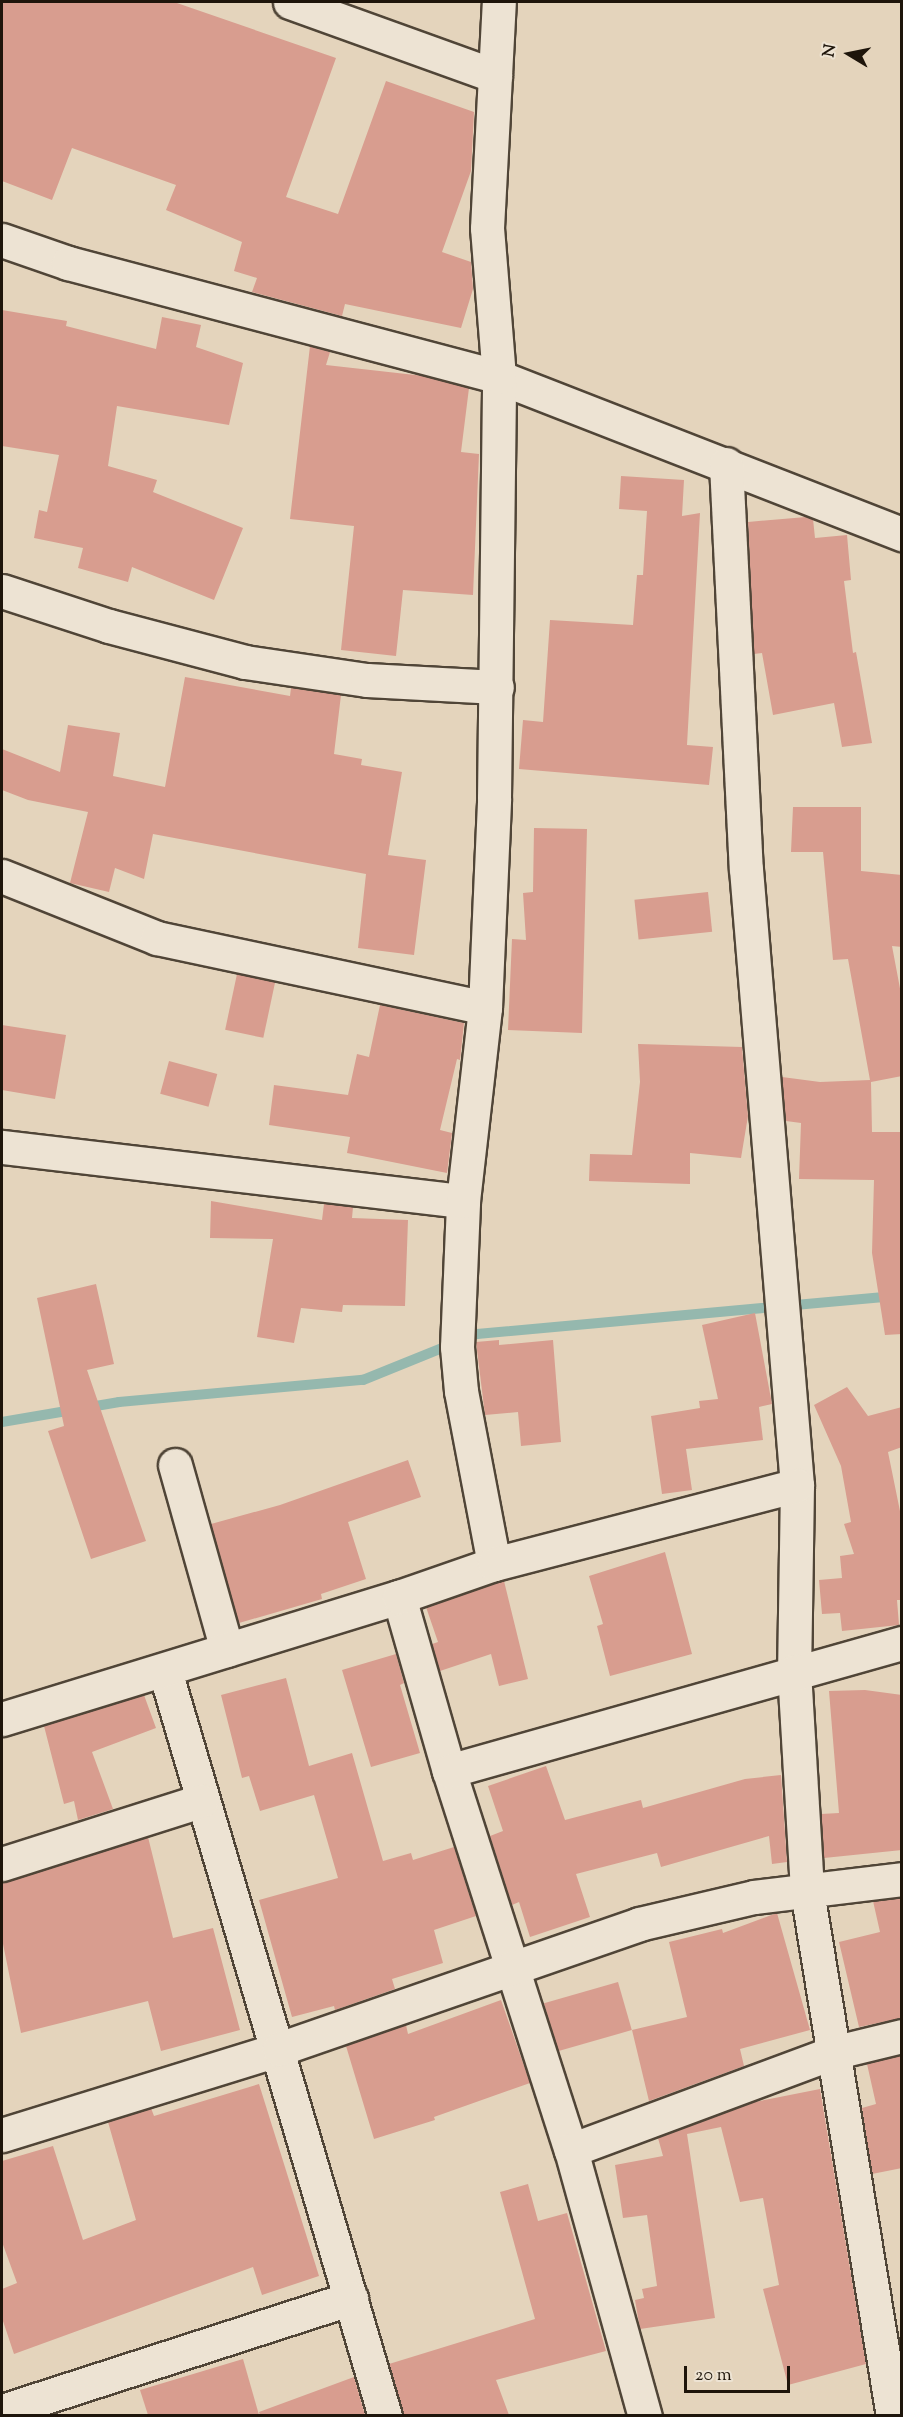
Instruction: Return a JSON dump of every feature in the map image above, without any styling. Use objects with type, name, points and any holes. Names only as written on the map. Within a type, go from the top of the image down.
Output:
[{"type":"street","points":[[290,2],[495,76]]},
{"type":"street","points":[[494,1564],[461,1391],[457,1347],[463,1201],[485,1008],[497,687],[499,377],[487,228],[500,2]]},
{"type":"street","points":[[2,240],[68,263],[499,377],[902,534]]},
{"type":"street","points":[[726,464],[746,869],[797,1485],[794,1671],[807,1891],[893,2415]]},
{"type":"street","points":[[2,591],[109,626],[245,662],[367,680],[497,687]]},
{"type":"street","points":[[2,876],[157,938],[485,1008]]},
{"type":"street","points":[[2,1148],[463,1201]]},
{"type":"street","points":[[175,1465],[227,1650]]},
{"type":"street","points":[[2,1719],[165,1671],[399,1597],[494,1564],[797,1485]]},
{"type":"street","points":[[399,1597],[449,1771],[512,1971],[572,2150],[645,2415]]},
{"type":"street","points":[[449,1771],[794,1671],[902,1643]]},
{"type":"street","points":[[165,1671],[201,1802],[279,2049],[385,2415]]},
{"type":"street","points":[[2,1864],[201,1802]]},
{"type":"street","points":[[2,2135],[279,2049],[512,1971],[588,1938],[712,1905],[902,1879]]},
{"type":"street","points":[[572,2150],[832,2053],[902,2036]]},
{"type":"street","points":[[2,2411],[351,2298]]},
{"type":"building","points":[[2,2],[174,2],[336,58],[286,197],[338,214],[386,81],[474,112],[471,171],[442,252],[471,262],[473,289],[461,328],[345,304],[342,316],[252,292],[257,278],[234,271],[242,242],[166,210],[176,185],[72,148],[52,200],[2,181]]},
{"type":"building","points":[[2,310],[67,321],[66,326],[156,349],[162,317],[201,325],[196,347],[243,363],[229,425],[117,406],[108,466],[157,480],[153,492],[243,528],[214,600],[132,567],[128,582],[78,568],[83,548],[34,538],[39,510],[47,512],[59,455],[2,446]]},
{"type":"building","points":[[310,346],[330,352],[326,365],[424,376],[469,388],[461,452],[479,454],[473,595],[403,590],[396,656],[341,650],[354,526],[290,519]]},
{"type":"building","points":[[621,476],[684,480],[682,516],[700,513],[687,745],[713,747],[709,785],[519,769],[523,720],[543,722],[550,620],[633,625],[637,575],[643,575],[647,511],[619,509]]},
{"type":"building","points":[[806,517],[813,519],[815,538],[847,535],[851,580],[844,581],[853,653],[856,652],[872,743],[842,747],[834,703],[773,715],[762,653],[754,654],[748,522]]},
{"type":"building","points":[[185,677],[290,696],[291,688],[341,695],[334,754],[362,759],[361,765],[402,772],[388,855],[426,860],[414,955],[358,948],[366,874],[153,834],[144,879],[115,868],[109,892],[70,883],[88,812],[28,800],[2,790],[2,749],[60,772],[68,725],[120,733],[113,776],[165,787]]},
{"type":"building","points":[[793,807],[861,807],[861,871],[902,875],[902,947],[892,946],[902,999],[902,1076],[871,1082],[872,1132],[902,1132],[902,1334],[885,1335],[872,1253],[874,1180],[799,1179],[801,1123],[786,1121],[782,1077],[820,1082],[870,1080],[848,959],[833,960],[823,852],[791,852]]},
{"type":"building","points":[[534,828],[587,829],[582,1033],[508,1030],[512,939],[526,940],[523,893],[533,892]]},
{"type":"building","points":[[708,892],[712,932],[639,940],[634,900]]},
{"type":"building","points":[[237,974],[275,982],[263,1038],[225,1030]]},
{"type":"building","points":[[380,1005],[464,1023],[460,1060],[457,1059],[440,1130],[452,1133],[447,1173],[347,1153],[350,1137],[269,1125],[274,1085],[348,1095],[357,1054],[369,1057]]},
{"type":"building","points":[[2,1025],[66,1035],[55,1099],[2,1090]]},
{"type":"building","points":[[638,1044],[742,1047],[748,1116],[741,1158],[690,1153],[690,1184],[589,1181],[590,1154],[632,1155],[640,1082]]},
{"type":"building","points":[[169,1061],[217,1074],[208,1107],[160,1094]]},
{"type":"building","points":[[211,1201],[322,1220],[324,1204],[353,1207],[352,1218],[408,1220],[405,1306],[343,1305],[342,1312],[301,1308],[294,1343],[257,1337],[273,1239],[210,1238]]},
{"type":"building","points":[[96,1284],[114,1364],[87,1370],[146,1541],[91,1559],[48,1431],[64,1426],[37,1298]]},
{"type":"building","points":[[755,1313],[772,1404],[759,1407],[763,1440],[686,1449],[692,1490],[662,1494],[651,1416],[700,1408],[699,1401],[718,1399],[702,1325]]},
{"type":"building","points":[[499,1340],[499,1345],[553,1340],[561,1442],[521,1446],[518,1412],[485,1415],[476,1342]]},
{"type":"building","points":[[847,1387],[868,1416],[902,1407],[902,1447],[888,1452],[902,1521],[902,1600],[897,1600],[899,1625],[842,1631],[840,1613],[822,1614],[819,1580],[842,1578],[840,1556],[854,1554],[844,1524],[851,1522],[841,1466],[814,1405]]},
{"type":"building","points":[[408,1460],[421,1497],[348,1522],[366,1579],[321,1594],[322,1599],[239,1623],[211,1524],[280,1505]]},
{"type":"building","points":[[665,1552],[692,1654],[610,1676],[597,1626],[603,1624],[589,1576]]},
{"type":"building","points":[[504,1581],[528,1679],[499,1686],[491,1654],[440,1671],[432,1644],[438,1642],[426,1607]]},
{"type":"building","points":[[396,1654],[404,1683],[400,1685],[420,1753],[371,1767],[342,1670]]},
{"type":"building","points":[[286,1678],[309,1766],[352,1753],[383,1861],[411,1853],[413,1860],[454,1847],[476,1916],[434,1930],[443,1963],[392,1979],[395,1989],[335,2010],[334,2006],[292,2017],[259,1900],[338,1878],[314,1795],[260,1811],[249,1776],[242,1778],[221,1695]]},
{"type":"building","points":[[865,1690],[902,1695],[902,1850],[824,1858],[821,1814],[839,1813],[829,1691]]},
{"type":"building","points":[[144,1695],[156,1728],[92,1752],[113,1809],[78,1820],[74,1801],[64,1804],[44,1726]]},
{"type":"building","points":[[546,1766],[565,1820],[641,1800],[643,1808],[745,1779],[781,1775],[787,1862],[772,1864],[769,1836],[661,1867],[657,1853],[576,1874],[590,1917],[530,1937],[519,1902],[512,1905],[490,1836],[503,1831],[488,1786]]},
{"type":"building","points":[[148,1837],[173,1938],[213,1928],[240,2030],[161,2051],[148,2001],[21,2033],[2,1939],[2,1882]]},
{"type":"building","points":[[902,1898],[902,2018],[859,2027],[839,1942],[880,1932],[873,1901]]},
{"type":"building","points":[[777,1913],[810,2030],[740,2049],[744,2066],[649,2101],[632,2030],[687,2017],[669,1942],[722,1929],[723,1933]]},
{"type":"building","points":[[618,1982],[632,2030],[558,2051],[544,2003]]},
{"type":"building","points":[[501,2000],[530,2083],[434,2117],[435,2120],[374,2139],[346,2046],[406,2025],[408,2034]]},
{"type":"building","points":[[902,2055],[902,2168],[872,2174],[862,2108],[876,2104],[867,2064]]},
{"type":"building","points":[[259,2084],[319,2276],[262,2295],[253,2267],[14,2354],[2,2318],[2,2289],[17,2283],[2,2242],[2,2161],[53,2146],[83,2240],[136,2220],[108,2122],[151,2108],[154,2116]]},
{"type":"building","points":[[820,2089],[866,2364],[788,2385],[763,2289],[779,2285],[763,2198],[740,2202],[721,2127],[687,2134],[715,2318],[640,2329],[635,2300],[644,2298],[642,2289],[657,2286],[647,2215],[623,2218],[615,2165],[663,2156],[658,2138],[755,2102]]},
{"type":"building","points":[[528,2184],[538,2221],[567,2213],[606,2351],[496,2380],[509,2415],[403,2415],[389,2364],[535,2319],[500,2192]]},
{"type":"building","points":[[243,2359],[259,2415],[148,2415],[140,2390]]},
{"type":"building","points":[[354,2377],[365,2415],[260,2415],[259,2412]]},
{"type":"waterway","points":[[2,1422],[119,1402],[363,1380],[477,1334],[892,1296]]}]
